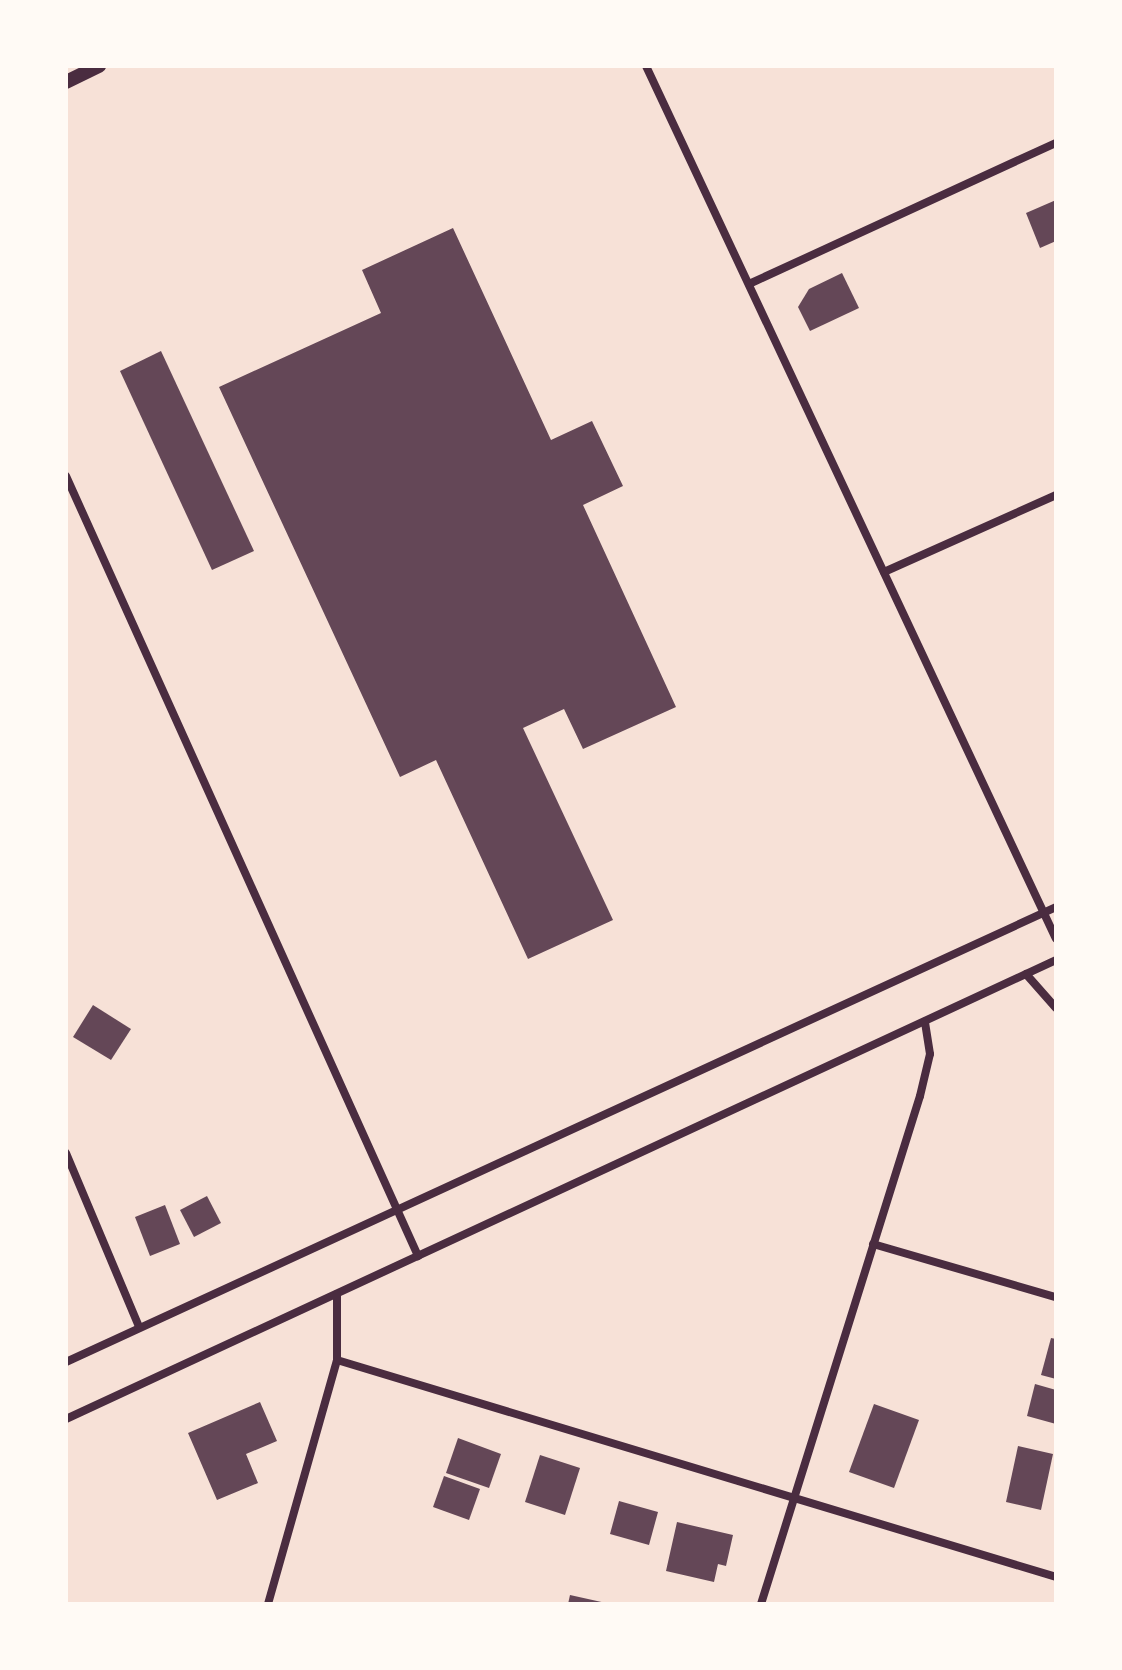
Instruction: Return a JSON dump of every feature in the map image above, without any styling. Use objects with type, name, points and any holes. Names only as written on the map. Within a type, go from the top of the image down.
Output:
[{"type":"street","points":[[66,82],[99,66]]},
{"type":"street","points":[[646,66],[1056,939]]},
{"type":"street","points":[[749,284],[1056,143]]},
{"type":"street","points":[[66,476],[418,1256]]},
{"type":"street","points":[[884,572],[1056,495]]},
{"type":"street","points":[[66,1362],[1056,907]]},
{"type":"street","points":[[66,1419],[1056,960]]},
{"type":"street","points":[[1026,974],[1056,1008]]},
{"type":"street","points":[[761,1604],[920,1096],[930,1054],[925,1021]]},
{"type":"street","points":[[66,1153],[139,1327]]},
{"type":"street","points":[[873,1244],[1056,1297]]},
{"type":"street","points":[[268,1604],[337,1360],[337,1294]]},
{"type":"street","points":[[337,1360],[793,1501],[1056,1577]]},
{"type":"building","points":[[1056,200],[1056,241],[1040,248],[1026,213]]},
{"type":"building","points":[[453,228],[551,440],[592,421],[623,486],[583,505],[676,707],[583,749],[564,709],[523,728],[613,920],[528,959],[436,760],[400,777],[219,387],[381,313],[362,270]]},
{"type":"building","points":[[842,273],[859,308],[810,331],[798,307],[809,289]]},
{"type":"building","points":[[161,351],[254,551],[212,570],[120,371]]},
{"type":"building","points":[[93,1005],[131,1029],[111,1060],[73,1037]]},
{"type":"building","points":[[207,1196],[221,1223],[194,1237],[180,1210]]},
{"type":"building","points":[[165,1205],[180,1244],[150,1256],[135,1217]]},
{"type":"building","points":[[1051,1338],[1056,1339],[1056,1379],[1041,1375]]},
{"type":"building","points":[[1035,1384],[1056,1390],[1056,1424],[1027,1416]]},
{"type":"building","points":[[260,1402],[277,1441],[246,1454],[258,1483],[217,1500],[188,1433]]},
{"type":"building","points":[[874,1404],[919,1420],[894,1488],[849,1472]]},
{"type":"building","points":[[458,1438],[501,1454],[489,1488],[446,1473]]},
{"type":"building","points":[[1018,1446],[1053,1454],[1041,1510],[1006,1502]]},
{"type":"building","points":[[540,1455],[580,1468],[565,1515],[525,1502]]},
{"type":"building","points":[[444,1476],[480,1489],[469,1520],[433,1507]]},
{"type":"building","points":[[619,1501],[658,1512],[649,1545],[610,1534]]},
{"type":"building","points":[[677,1522],[733,1535],[726,1566],[718,1564],[714,1582],[666,1571]]},
{"type":"building","points":[[570,1595],[606,1603],[606,1604],[568,1604]]}]
